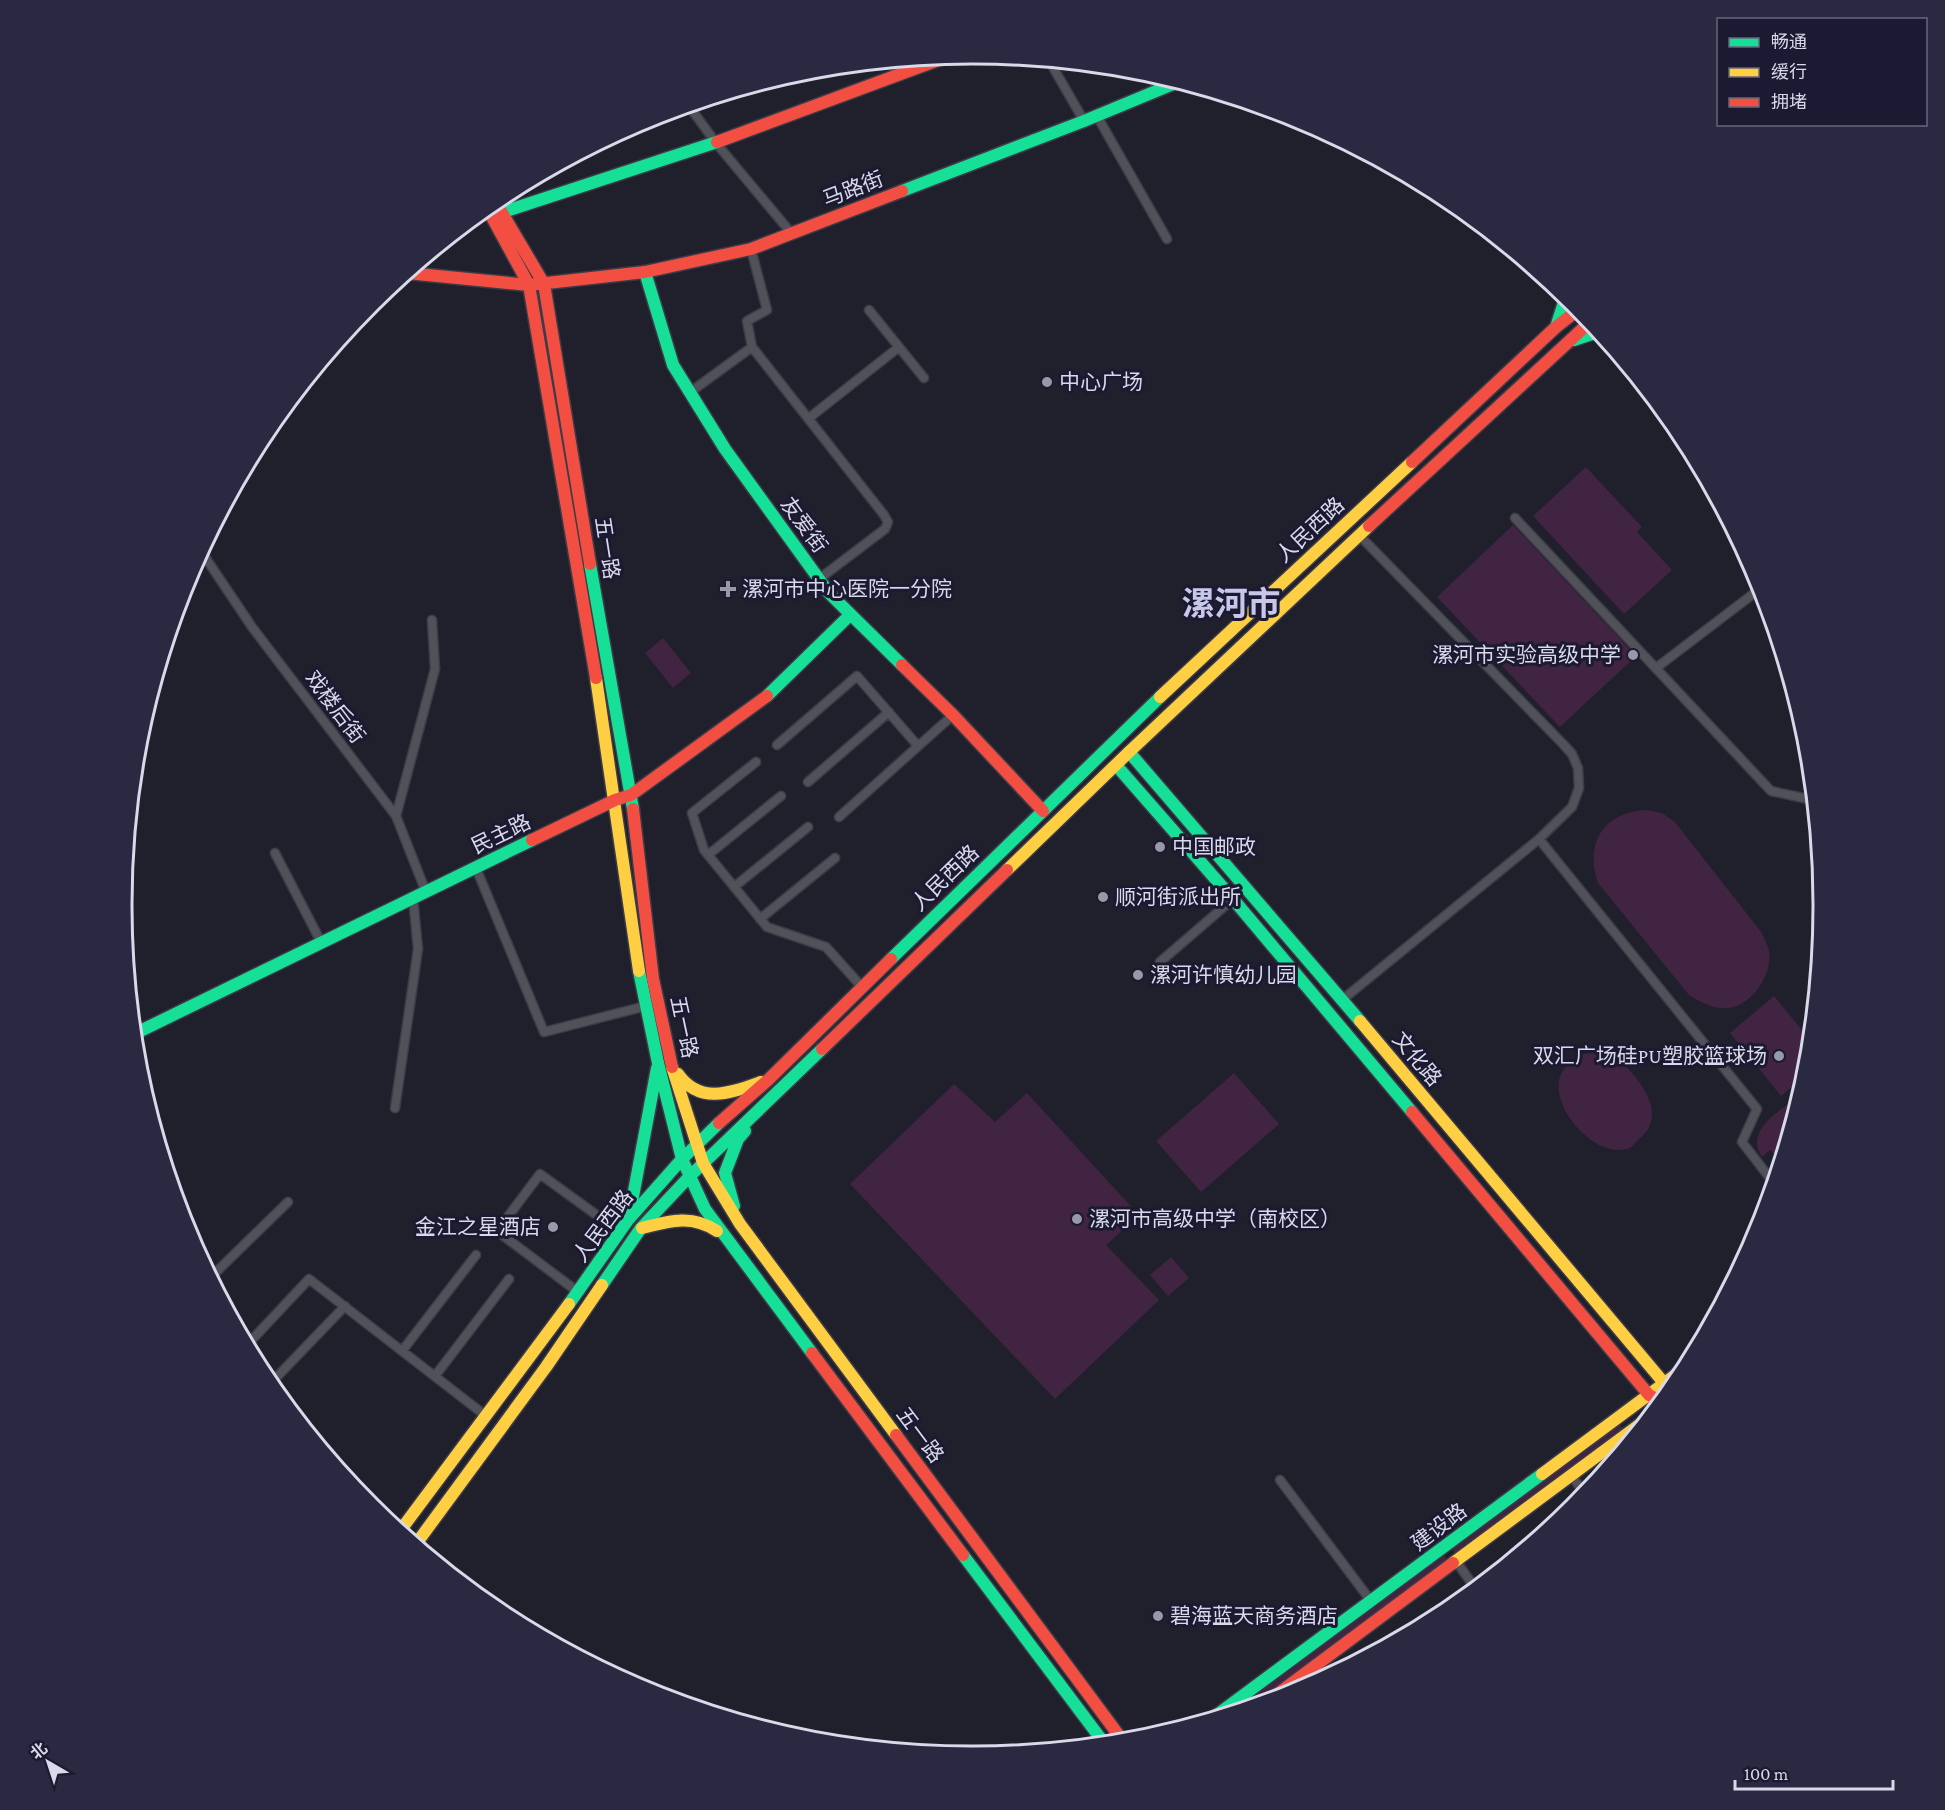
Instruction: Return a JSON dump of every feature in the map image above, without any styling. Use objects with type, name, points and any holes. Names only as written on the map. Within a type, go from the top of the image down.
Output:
[{"type":"street","points":[[508,205],[716,143],[923,66]]},
{"type":"street","points":[[1054,69],[1084,121]]},
{"type":"street","name":"马路街","points":[[417,274],[530,285],[544,284],[645,272],[751,249],[1097,116],[1165,87]]},
{"type":"street","points":[[694,112],[716,143],[792,234]]},
{"type":"street","points":[[1097,116],[1167,239]]},
{"type":"street","name":"五一路","points":[[496,213],[530,285],[578,559],[640,982],[663,1060],[703,1163],[740,1224],[1117,1732]]},
{"type":"street","name":"五一路","points":[[497,213],[544,284],[592,577],[631,795],[663,1060],[681,1159],[705,1209],[723,1236],[1098,1735]]},
{"type":"street","points":[[751,249],[767,310],[747,321],[753,347],[888,522],[885,529],[819,579]]},
{"type":"street","name":"友爱街","points":[[645,272],[673,365],[725,449],[819,579],[850,615],[953,715],[1043,811]]},
{"type":"street","points":[[1556,327],[1563,307]]},
{"type":"street","points":[[870,310],[924,378]]},
{"type":"street","name":"人民西路","points":[[405,1525],[578,1292],[628,1220],[681,1159],[768,1080],[1127,728],[1571,315]]},
{"type":"street","name":"人民西路","points":[[420,1539],[546,1367],[641,1228],[689,1177],[1129,752],[1583,328]]},
{"type":"street","points":[[1567,342],[1589,335]]},
{"type":"street","points":[[809,418],[899,346]]},
{"type":"street","points":[[689,393],[753,347]]},
{"type":"street","points":[[1515,518],[1771,791],[1806,799]]},
{"type":"street","points":[[1341,1000],[1539,839],[1572,807],[1579,788],[1578,768],[1572,754],[1359,535]]},
{"type":"street","name":"戏楼后街","points":[[207,560],[252,627],[396,816],[426,892]]},
{"type":"street","points":[[1656,668],[1753,594]]},
{"type":"street","name":"民主路","points":[[142,1030],[615,800],[631,795],[770,694],[850,615]]},
{"type":"street","points":[[396,816],[435,669],[432,620]]},
{"type":"street","points":[[777,745],[857,676],[918,746]]},
{"type":"street","points":[[808,782],[889,712]]},
{"type":"street","points":[[839,817],[953,715]]},
{"type":"street","name":"文化路","points":[[1129,752],[1341,1000],[1661,1386]]},
{"type":"street","points":[[756,762],[692,813],[704,850],[767,927],[826,947],[862,987]]},
{"type":"street","name":"文化路","points":[[1116,765],[1233,898],[1649,1395],[1653,1397]]},
{"type":"street","points":[[1128,778],[1142,766]]},
{"type":"street","points":[[708,855],[782,796]]},
{"type":"street","points":[[734,887],[808,827]]},
{"type":"street","points":[[1539,839],[1757,1109],[1742,1142],[1768,1175]]},
{"type":"street","points":[[275,853],[321,942]]},
{"type":"street","points":[[760,919],[835,858]]},
{"type":"street","points":[[477,868],[544,1032],[646,1006]]},
{"type":"street","points":[[395,1108],[418,949],[413,898]]},
{"type":"street","points":[[1160,962],[1233,898]]},
{"type":"street","points":[[663,1060],[690,1089],[703,1094],[718,1096],[768,1080]]},
{"type":"street","points":[[628,1220],[663,1060]]},
{"type":"street","points":[[740,1224],[724,1173],[738,1139],[767,1103]]},
{"type":"street","points":[[578,1292],[497,1231],[540,1174],[620,1232]]},
{"type":"street","points":[[217,1272],[288,1202]]},
{"type":"street","points":[[641,1228],[679,1220],[705,1223],[723,1236]]},
{"type":"street","points":[[402,1351],[476,1255]]},
{"type":"street","points":[[253,1338],[309,1279],[486,1416]]},
{"type":"street","points":[[435,1376],[509,1279]]},
{"type":"street","points":[[277,1377],[345,1306]]},
{"type":"street","name":"建设路","points":[[1231,1705],[1649,1395],[1656,1393]]},
{"type":"street","name":"建设路","points":[[1293,1682],[1622,1437]]},
{"type":"street","points":[[1571,1475],[1579,1486]]},
{"type":"street","points":[[1280,1480],[1371,1601]]},
{"type":"street","points":[[1445,1547],[1470,1582]]},
{"type":"shaded area","points":[[1586,467],[1642,527],[1637,532],[1672,570],[1624,614],[1533,516]]},
{"type":"shaded area","points":[[1513,525],[1636,656],[1560,727],[1437,597]]},
{"type":"shaded area","points":[[663,638],[691,673],[673,688],[645,653]]},
{"type":"shaded area","points":[[1646,810],[1662,813],[1675,822],[1762,933],[1769,951],[1768,969],[1753,995],[1737,1006],[1718,1008],[1689,995],[1598,883],[1594,868],[1594,855],[1601,832],[1619,817],[1631,812]]},
{"type":"shaded area","name":"双汇广场硅PU塑胶篮球场","points":[[1774,996],[1803,1032],[1793,1086],[1781,1096],[1730,1033]]},
{"type":"shaded area","points":[[1602,1053],[1613,1057],[1629,1070],[1643,1088],[1651,1107],[1650,1126],[1630,1147],[1616,1150],[1602,1146],[1588,1137],[1566,1111],[1560,1096],[1559,1082],[1564,1069],[1582,1054]]},
{"type":"shaded area","points":[[1234,1073],[1279,1124],[1201,1192],[1156,1141]]},
{"type":"shaded area","points":[[954,1084],[995,1122],[1027,1093],[1139,1215],[1106,1245],[1159,1300],[1055,1399],[850,1184]]},
{"type":"shaded area","points":[[1789,1104],[1774,1155],[1770,1150],[1762,1157],[1757,1147],[1757,1138],[1767,1121]]},
{"type":"shaded area","points":[[1171,1257],[1189,1278],[1168,1296],[1150,1275]]},
{"type":"shaded area","points":[[1619,1424],[1624,1430],[1457,1555],[1452,1549]]},
{"type":"shaded area","points":[[1444,1555],[1448,1561],[1274,1689],[1248,1699]]},
{"type":"traffic: fast","points":[[902,191],[1165,87]]},
{"type":"traffic: fast","points":[[494,215],[717,142]]},
{"type":"traffic: fast","points":[[645,272],[673,365],[725,449],[829,593],[902,665]]},
{"type":"traffic: fast","points":[[1556,327],[1563,307]]},
{"type":"traffic: fast","points":[[1574,340],[1589,335]]},
{"type":"traffic: fast","points":[[590,564],[633,809]]},
{"type":"traffic: fast","points":[[767,696],[850,615]]},
{"type":"traffic: fast","points":[[891,959],[1160,697]]},
{"type":"traffic: fast","points":[[1129,752],[1360,1021]]},
{"type":"traffic: fast","points":[[1116,765],[1233,899],[1412,1112]]},
{"type":"traffic: fast","points":[[142,1030],[532,840]]},
{"type":"traffic: fast","points":[[639,971],[658,1063],[682,1159],[705,1209],[812,1353]]},
{"type":"traffic: fast","points":[[602,1285],[641,1228],[689,1177],[822,1049]]},
{"type":"traffic: fast","points":[[629,1218],[657,1068]]},
{"type":"traffic: fast","points":[[569,1304],[628,1220],[682,1159],[719,1123]]},
{"type":"traffic: fast","points":[[734,1206],[725,1173],[738,1139],[745,1131]]},
{"type":"traffic: fast","points":[[1231,1705],[1542,1474]]},
{"type":"traffic: fast","points":[[963,1555],[1098,1735]]},
{"type":"traffic: slow","points":[[1160,697],[1412,462]]},
{"type":"traffic: slow","points":[[1007,870],[1369,526]]},
{"type":"traffic: slow","points":[[596,678],[639,971]]},
{"type":"traffic: slow","points":[[1360,1021],[1664,1382]]},
{"type":"traffic: slow","points":[[672,1067],[703,1163],[740,1224],[896,1435]]},
{"type":"traffic: slow","points":[[678,1074],[696,1090],[716,1094],[738,1090],[761,1082]]},
{"type":"traffic: slow","points":[[642,1228],[680,1220],[699,1222],[717,1231]]},
{"type":"traffic: slow","points":[[420,1539],[546,1367],[602,1285]]},
{"type":"traffic: slow","points":[[405,1524],[569,1304]]},
{"type":"traffic: slow","points":[[1542,1474],[1662,1385]]},
{"type":"traffic: slow","points":[[1453,1563],[1622,1438]]},
{"type":"traffic: jam","points":[[717,142],[922,66]]},
{"type":"traffic: jam","points":[[417,274],[529,285],[645,272],[751,249],[902,191]]},
{"type":"traffic: jam","points":[[500,210],[544,284],[590,564]]},
{"type":"traffic: jam","points":[[492,216],[529,285],[596,678]]},
{"type":"traffic: jam","points":[[1412,462],[1571,315]]},
{"type":"traffic: jam","points":[[1369,526],[1583,328]]},
{"type":"traffic: jam","points":[[902,665],[953,715],[1043,811]]},
{"type":"traffic: jam","points":[[532,840],[615,800],[631,795],[767,696]]},
{"type":"traffic: jam","points":[[633,809],[653,979],[672,1067]]},
{"type":"traffic: jam","points":[[822,1049],[1007,870]]},
{"type":"traffic: jam","points":[[719,1123],[768,1080],[891,959]]},
{"type":"traffic: jam","points":[[1412,1112],[1649,1395],[1653,1397]]},
{"type":"traffic: jam","points":[[812,1353],[963,1555]]},
{"type":"traffic: jam","points":[[896,1435],[1117,1732]]},
{"type":"traffic: jam","points":[[1293,1682],[1453,1563]]},
{"type":"place","name":"中心广场","points":[[1047,382]]},
{"type":"place","name":"漯河市中心医院一分院","points":[[728,589]]},
{"type":"place","name":"漯河市实验高级中学","points":[[1633,655]]},
{"type":"place","name":"中国邮政","points":[[1160,847]]},
{"type":"place","name":"顺河街派出所","points":[[1103,897]]},
{"type":"place","name":"漯河许慎幼儿园","points":[[1138,975]]},
{"type":"place","name":"双汇广场硅PU塑胶篮球场","points":[[1779,1056]]},
{"type":"place","name":"漯河市高级中学（南校区）","points":[[1077,1219]]},
{"type":"place","name":"金江之星酒店","points":[[553,1227]]},
{"type":"place","name":"碧海蓝天商务酒店","points":[[1158,1616]]},
{"type":"district","name":"漯河市","points":[[1231,603]]}]
